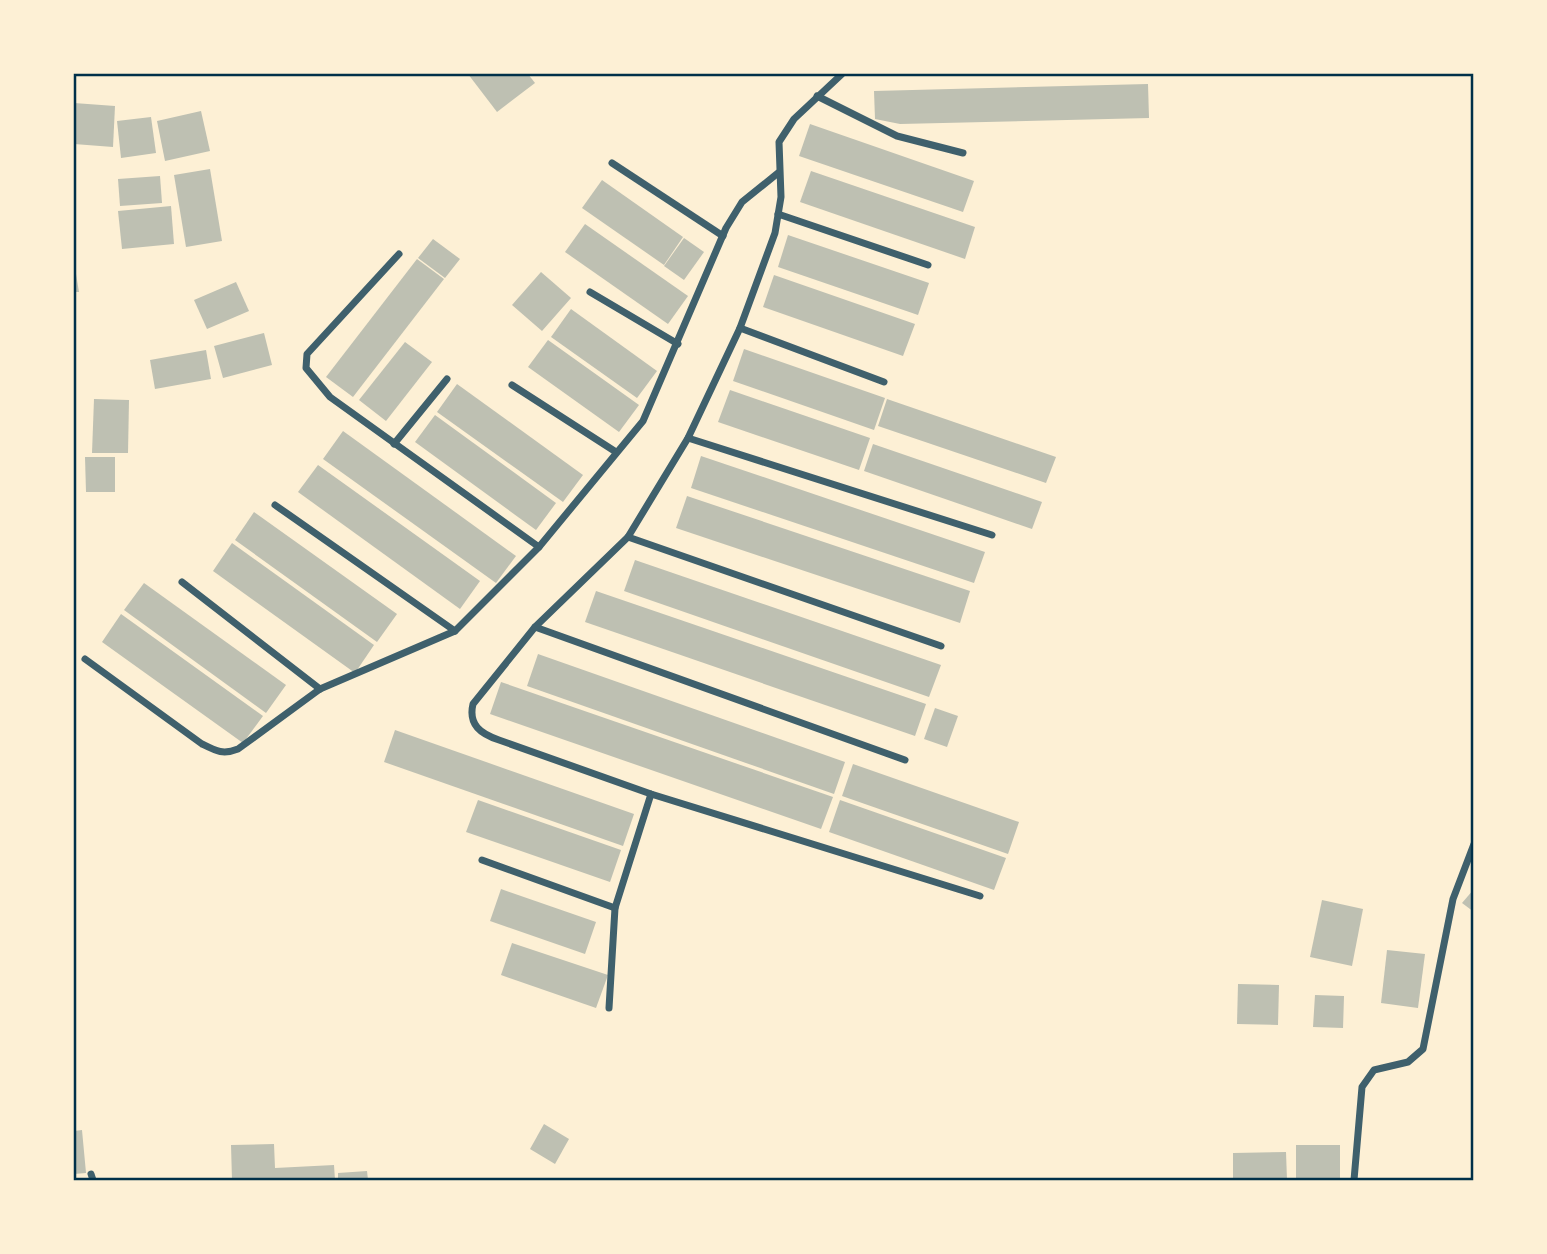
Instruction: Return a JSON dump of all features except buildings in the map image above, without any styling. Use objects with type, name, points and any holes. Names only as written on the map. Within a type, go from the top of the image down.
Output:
[{"type":"street","points":[[842,74],[786,127],[779,142],[778,173],[781,197],[775,233],[740,328],[688,439],[628,537],[535,626],[473,704],[471,714],[476,728],[483,734],[651,794],[980,896]]},
{"type":"street","points":[[817,96],[897,136],[963,153]]},
{"type":"street","points":[[612,163],[723,236]]},
{"type":"street","points":[[85,659],[217,752],[228,753],[238,749],[320,689],[455,631],[539,547],[643,421],[723,236],[742,202],[778,173]]},
{"type":"street","points":[[778,214],[928,265]]},
{"type":"street","points":[[399,254],[307,354],[306,368],[330,397],[539,547]]},
{"type":"street","points":[[590,292],[678,344]]},
{"type":"street","points":[[740,328],[884,382]]},
{"type":"street","points":[[394,444],[447,379]]},
{"type":"street","points":[[512,385],[616,452]]},
{"type":"street","points":[[688,439],[992,535]]},
{"type":"street","points":[[275,505],[455,631]]},
{"type":"street","points":[[628,537],[941,646]]},
{"type":"street","points":[[182,582],[320,689]]},
{"type":"street","points":[[535,626],[905,760]]},
{"type":"street","points":[[610,1008],[615,908],[651,794]]},
{"type":"street","points":[[1354,1181],[1362,1087],[1374,1070],[1408,1062],[1423,1049],[1452,899],[1467,854],[1474,844]]},
{"type":"street","points":[[482,860],[615,908]]}]
